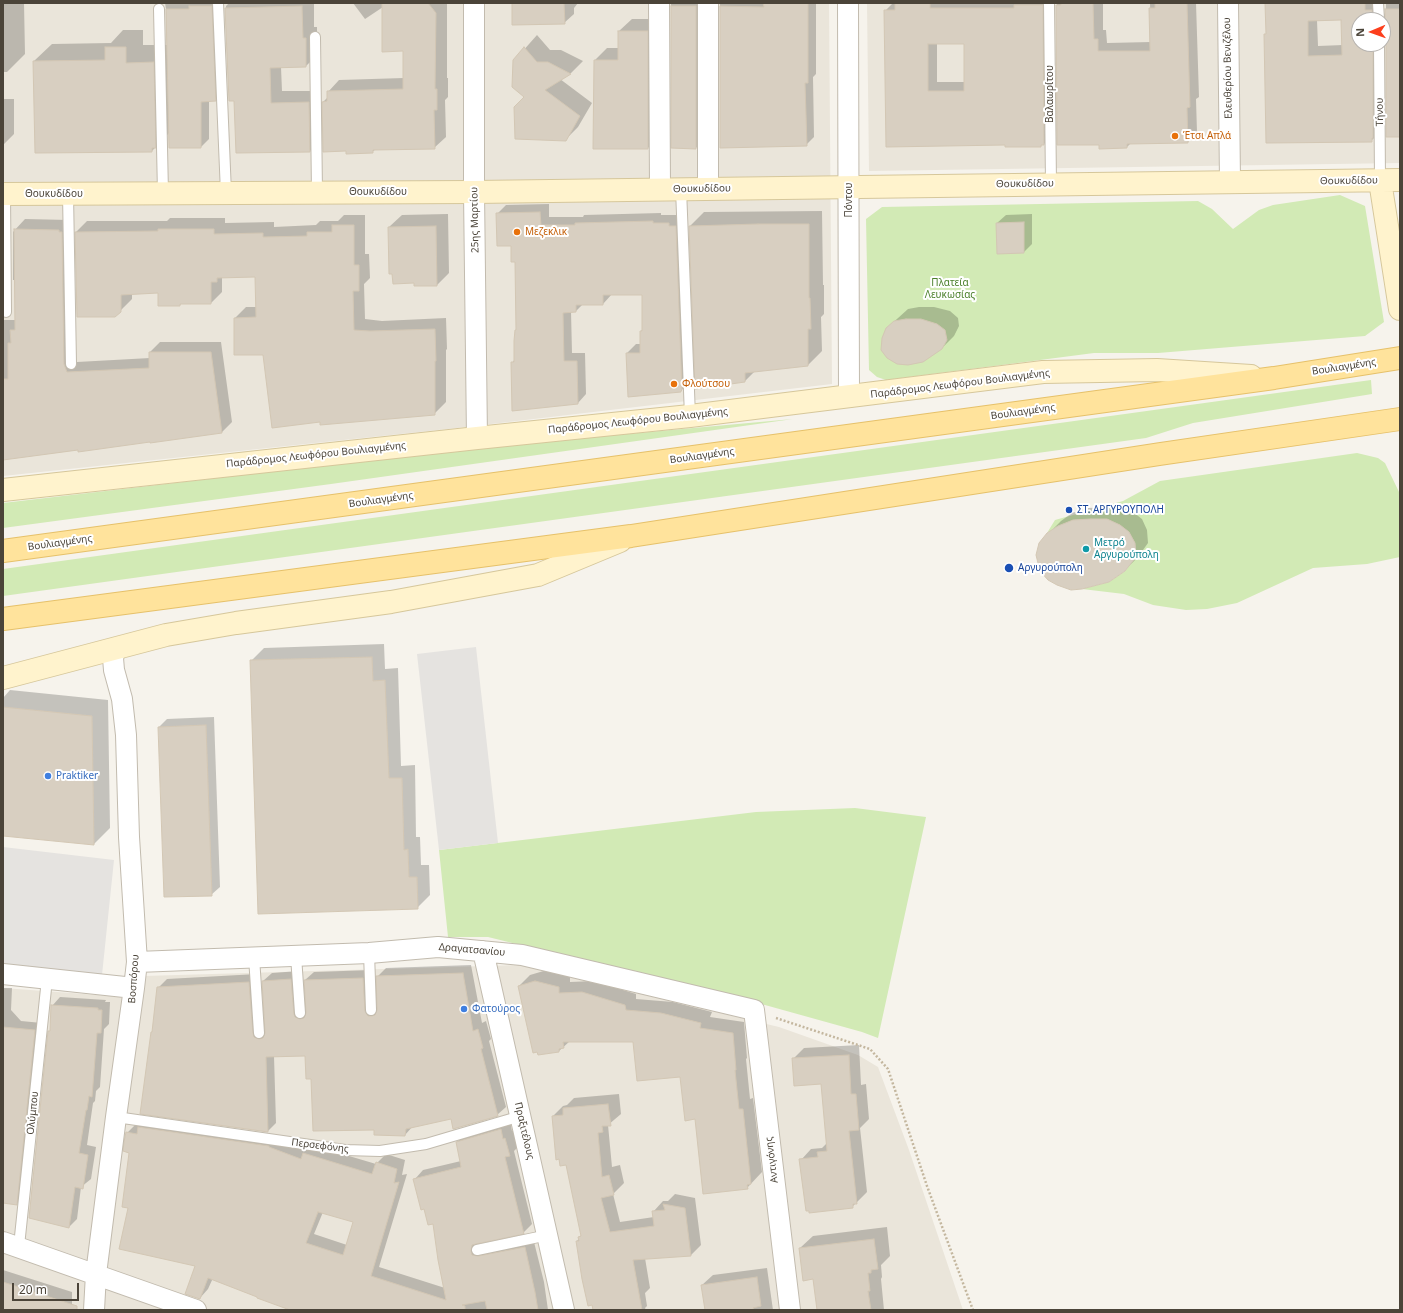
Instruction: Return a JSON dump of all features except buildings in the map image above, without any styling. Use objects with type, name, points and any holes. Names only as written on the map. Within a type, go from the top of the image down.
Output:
[{"type":"main road","name":"Θουκυδίδου","points":[[4,194],[474,192],[1390,180]]},
{"type":"main road","points":[[1390,180],[1400,309]]},
{"type":"main road","name":"Βουλιαγμένης","points":[[3,551],[1274,378],[1400,358]]},
{"type":"main road","name":"Παράδρομος Λεωφόρου Βουλιαγμένης","points":[[3,490],[690,416],[1043,372],[1157,370],[1274,378]]},
{"type":"main road","points":[[3,619],[631,536],[1160,454],[1400,419]]},
{"type":"main road","points":[[3,678],[166,635],[391,602],[538,575],[631,536]]},
{"type":"street","points":[[659,3],[660,189]]},
{"type":"street","points":[[708,3],[708,188]]},
{"type":"street","name":"Πόντου","points":[[848,3],[849,397]]},
{"type":"street","name":"Ελευθερίου Βενιζέλου","points":[[1228,3],[1230,182]]},
{"type":"street","name":"25ης Μαρτίου","points":[[473,4],[477,438]]},
{"type":"street","name":"Βοσπόρου","points":[[94,1310],[96,1274],[134,988],[136,962],[129,836],[126,735],[122,699],[114,670],[113,658],[116,648]]},
{"type":"street","name":"Δραγατσανίου","points":[[136,962],[369,953],[438,947],[522,955],[754,1010]]},
{"type":"street","name":"Πραξιτέλους","points":[[483,952],[564,1310]]},
{"type":"street","points":[[3,974],[134,988]]},
{"type":"street","name":"Αντιγόνης","points":[[754,1010],[790,1310]]},
{"type":"street","points":[[11,1244],[196,1310]]},
{"type":"lane","points":[[218,3],[226,193]]},
{"type":"lane","name":"Βαλαωρίτου","points":[[1049,3],[1051,184]]},
{"type":"lane","points":[[159,9],[164,193]]},
{"type":"lane","points":[[315,37],[318,192]]},
{"type":"lane","name":"Τήνου","points":[[1380,52],[1390,180]]},
{"type":"lane","points":[[681,189],[690,416]]},
{"type":"lane","points":[[4,194],[6,312]]},
{"type":"lane","points":[[68,194],[72,364]]},
{"type":"lane","points":[[369,953],[371,1010]]},
{"type":"lane","points":[[296,956],[300,1013]]},
{"type":"lane","points":[[254,957],[259,1033]]},
{"type":"lane","name":"Ολύμπου","points":[[11,1244],[47,979]]},
{"type":"lane","name":"Περσεφόνης","points":[[116,1117],[345,1150],[380,1151],[426,1144],[521,1116]]},
{"type":"lane","points":[[477,1250],[548,1235]]},
{"type":"path","points":[[754,1010],[870,1049],[888,1068],[928,1186],[973,1310]]},
{"type":"shaded area","points":[[3,3],[829,3],[832,384],[457,428],[3,476]]},
{"type":"shaded area","points":[[867,3],[1400,3],[1400,163],[869,171]]},
{"type":"shaded area","points":[[476,647],[498,843],[439,850],[417,654]]},
{"type":"shaded area","points":[[3,847],[114,860],[102,975],[3,966]]},
{"type":"shaded area","points":[[519,965],[779,1027],[858,1055],[878,1067],[909,1150],[963,1310],[3,1310],[3,988],[112,996],[142,1000],[144,976]]},
{"type":"green space","name":"Πλατεία Λευκωσίας","points":[[1340,195],[1365,206],[1384,322],[1365,336],[1158,353],[1094,353],[886,380],[877,377],[869,370],[866,219],[882,207],[1198,201],[1212,209],[1233,229],[1259,210],[1273,205]]},
{"type":"green space","points":[[1371,380],[1372,394],[1193,423],[1146,438],[3,596],[3,569]]},
{"type":"green space","points":[[793,419],[331,484],[3,528],[3,503],[328,465],[560,440]]},
{"type":"green space","points":[[1357,453],[1378,458],[1385,463],[1400,494],[1400,557],[1367,564],[1313,568],[1237,603],[1207,609],[1186,610],[1153,605],[1124,594],[1082,589],[1109,582],[1125,571],[1136,557],[1135,543],[1129,532],[1120,525],[1107,519],[1090,519],[1074,520],[1058,526],[1047,533],[1055,520],[1123,501],[1160,481]]},
{"type":"green space","points":[[855,808],[926,817],[878,1038],[862,1032],[765,1005],[488,937],[448,937],[439,850],[756,812]]},
{"type":"place","name":"Έτσι Απλά","points":[[1175,136]]},
{"type":"place","name":"Μεζεκλικ","points":[[517,232]]},
{"type":"place","name":"Φλούτσου","points":[[674,384]]},
{"type":"place","name":"ΣΤ. ΑΡΓΥΡΟΥΠΟΛΗ","points":[[1069,510]]},
{"type":"place","name":"Μετρό Αργυρούπολη","points":[[1086,549]]},
{"type":"place","name":"Αργυρούπολη","points":[[1009,568]]},
{"type":"place","name":"Praktiker","points":[[48,776]]},
{"type":"place","name":"Φατούρος","points":[[464,1009]]}]
